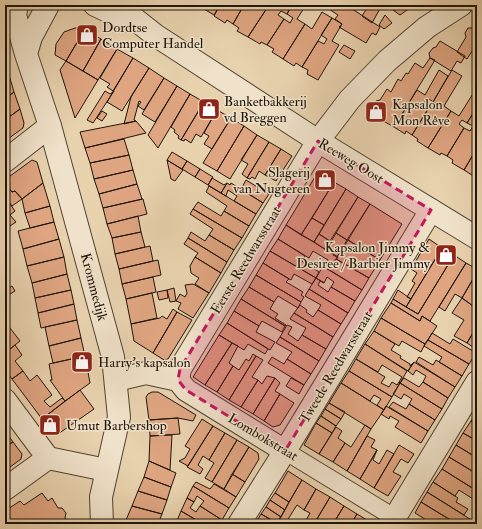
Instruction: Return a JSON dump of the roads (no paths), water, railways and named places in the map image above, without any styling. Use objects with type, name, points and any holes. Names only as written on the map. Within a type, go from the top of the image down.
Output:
[{"type":"street","name":"Krommedijk","points":[[17,5],[15,15],[26,54],[50,126],[113,357],[119,417],[101,497],[102,524]]},
{"type":"street","points":[[26,54],[31,37],[48,5]]},
{"type":"street","name":"Reeweg Oost","points":[[95,5],[147,29]]},
{"type":"street","name":"Reeweg Oost","points":[[117,5],[147,29],[318,141],[477,238]]},
{"type":"street","name":"Eerste Reedwarsstraat","points":[[178,380],[180,369],[318,141],[350,99],[387,61],[427,27],[461,5]]},
{"type":"street","points":[[5,161],[50,126]]},
{"type":"street","name":"Tweede Reedwarsstraat","points":[[239,524],[431,210]]},
{"type":"street","points":[[116,380],[146,373],[178,380]]},
{"type":"street","name":"Lombokstraat","points":[[178,380],[186,390],[397,522]]},
{"type":"street","points":[[397,522],[477,382]]},
{"type":"street","points":[[5,400],[48,458],[106,470]]},
{"type":"street","points":[[5,489],[48,458]]},
{"type":"place","name":"Dordtse Computer Handel","points":[[87,35]]},
{"type":"place","name":"Banketbakkerij vd Breggen","points":[[209,109]]},
{"type":"place","name":"Kapsalon Mon Rêve","points":[[376,112]]},
{"type":"place","name":"Slagerij van Nugteren","points":[[325,180]]},
{"type":"place","name":"Kapsalon Jimmy & Desiree / Barbier Jimmy","points":[[446,255]]},
{"type":"place","name":"Harry's kapsalon","points":[[82,362]]},
{"type":"place","name":"Umut Barbershop","points":[[50,425]]}]
